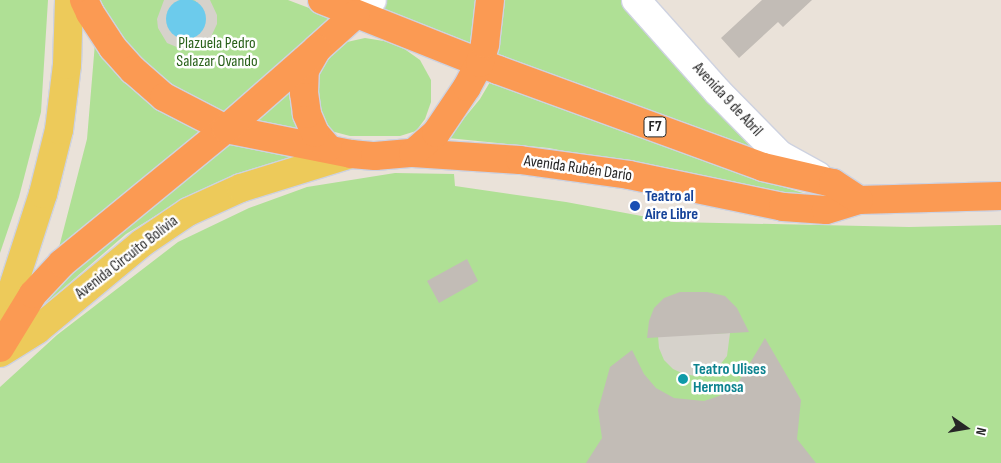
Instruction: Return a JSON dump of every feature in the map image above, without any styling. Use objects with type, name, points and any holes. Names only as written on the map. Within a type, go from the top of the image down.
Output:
[{"type":"highway","points":[[84,0],[90,13],[113,48],[133,70],[164,97],[226,130],[375,156],[413,153],[436,133],[467,87],[480,63],[485,44],[490,0]]},
{"type":"highway","points":[[322,0],[364,7]]},
{"type":"highway","points":[[0,348],[33,294],[62,263],[226,130],[364,7]]},
{"type":"highway","name":"F7","points":[[364,7],[480,63],[763,167],[833,183],[859,200]]},
{"type":"highway","points":[[317,49],[305,70],[304,93],[307,114],[316,133],[339,151]]},
{"type":"highway","name":"Avenida Rubén Darío","points":[[413,153],[520,160],[629,175],[783,207],[826,210],[859,200],[1001,196]]},
{"type":"main road","points":[[0,337],[11,292],[43,194],[59,130],[68,65],[69,0]]},
{"type":"main road","name":"Avenida 9 de Abril","points":[[636,0],[718,92],[780,155],[833,183]]},
{"type":"main road","name":"Avenida Circuito Bolivia","points":[[0,353],[37,330],[142,243],[188,212],[241,188],[339,151]]},
{"type":"green space","points":[[0,0],[48,0],[41,112],[19,197],[0,253]]},
{"type":"green space","name":"Plazuela Pedro Salazar Ovando","points":[[100,0],[288,0],[338,19],[223,118],[172,88],[137,60],[114,27]]},
{"type":"green space","points":[[383,0],[481,0],[477,49],[374,7]]},
{"type":"green space","points":[[500,0],[621,0],[709,98],[756,146],[752,151],[495,56]]},
{"type":"green space","points":[[365,38],[396,43],[420,60],[431,80],[431,102],[425,119],[416,131],[400,136],[350,136],[331,131],[323,123],[316,109],[315,73],[338,44]]},
{"type":"green space","points":[[95,43],[206,130],[56,259],[87,139]]},
{"type":"green space","points":[[490,82],[554,103],[749,177],[813,196],[757,189],[549,148],[448,138],[480,99]]},
{"type":"green space","points":[[294,87],[304,133],[252,122]]},
{"type":"green space","points":[[224,143],[309,158],[259,169],[217,183],[173,205],[126,234],[30,317],[40,300]]},
{"type":"green space","points":[[395,173],[454,174],[455,186],[566,202],[674,222],[909,227],[1001,225],[1001,463],[0,463],[0,387],[57,335],[178,242],[249,208],[307,187]]},
{"type":"shaded area","points":[[164,0],[180,0],[173,4],[181,38],[187,39],[193,37],[196,1],[193,0],[210,0],[217,15],[217,24],[209,41],[202,46],[184,50],[167,43],[158,28],[157,19]]},
{"type":"shaded area","points":[[730,333],[727,356],[719,366],[709,373],[696,376],[684,374],[673,369],[664,360],[659,348],[658,336]]},
{"type":"water","points":[[186,-1],[200,5],[206,19],[200,33],[186,39],[172,33],[166,19],[172,5]]},
{"type":"building","points":[[762,0],[812,0],[783,27],[778,22],[739,58],[721,38]]},
{"type":"building","points":[[467,259],[478,281],[439,303],[427,281]]},
{"type":"building","points":[[680,292],[707,292],[725,296],[737,308],[749,332],[647,338],[649,321],[654,308],[664,298]]},
{"type":"building","points":[[765,338],[801,400],[797,439],[816,463],[586,463],[602,438],[598,410],[610,367],[632,350],[644,374],[656,388],[674,398],[704,401],[719,396],[736,386]]},
{"type":"place","name":"Teatro al Aire Libre","points":[[635,206]]},
{"type":"place","name":"Teatro Ulises Hermosa","points":[[683,379]]}]
